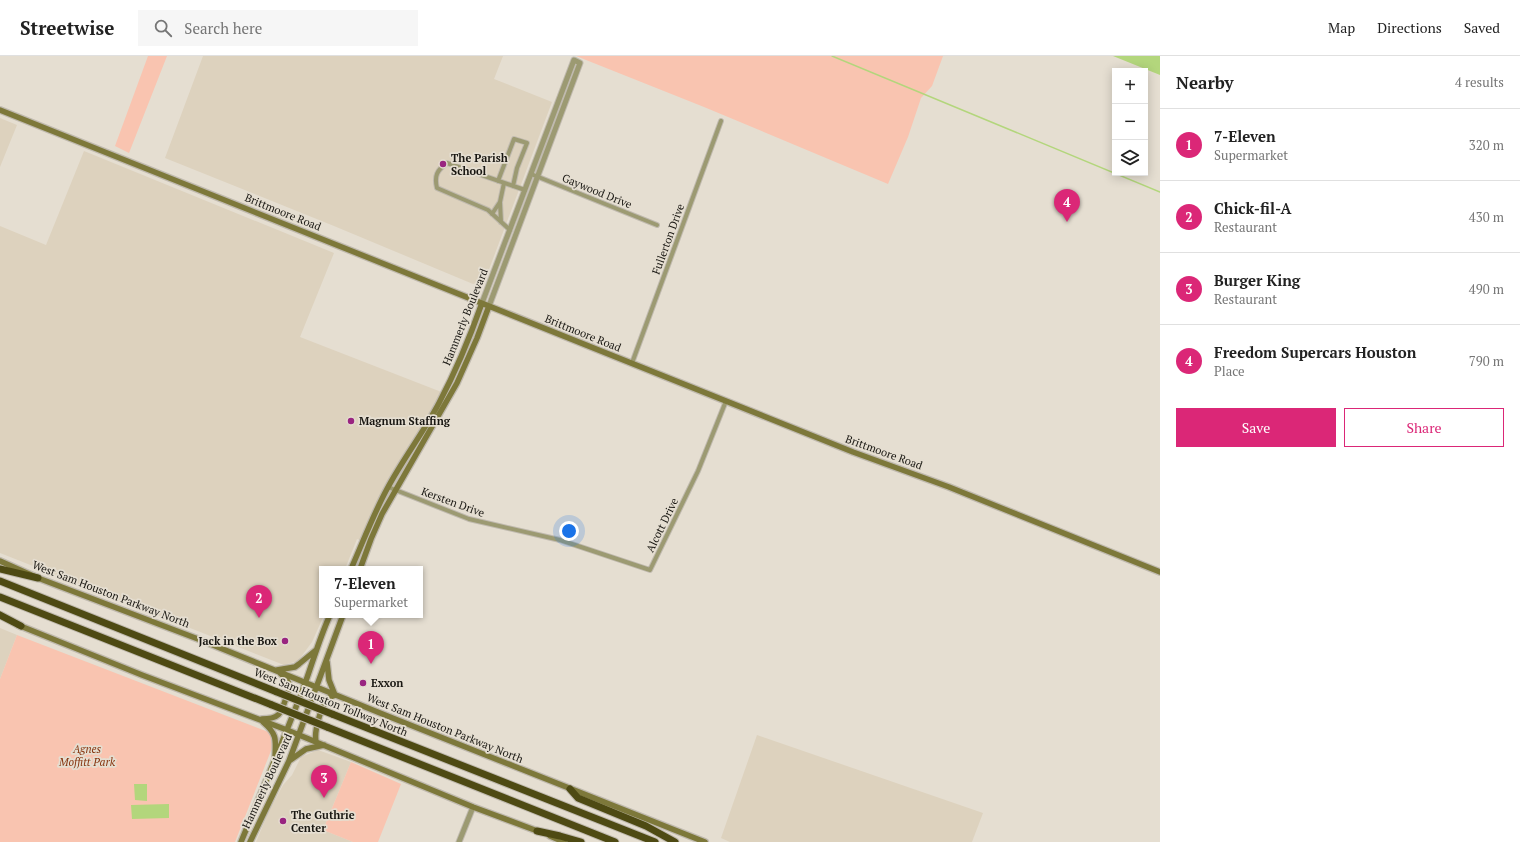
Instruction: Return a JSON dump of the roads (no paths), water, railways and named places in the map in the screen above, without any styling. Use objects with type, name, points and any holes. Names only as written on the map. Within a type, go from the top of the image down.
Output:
[{"type":"highway","points":[[0,569],[38,578]]},
{"type":"highway","name":"West Sam Houston Tollway North","points":[[0,581],[655,842]]},
{"type":"highway","points":[[0,597],[615,842]]},
{"type":"highway","points":[[0,617],[21,626]]},
{"type":"highway","points":[[570,789],[578,798],[646,826],[675,842]]},
{"type":"highway","points":[[537,831],[581,842]]},
{"type":"main road","name":"Brittmoore Road","points":[[0,110],[853,452],[930,480],[1160,572]]},
{"type":"main road","name":"Hammerly Boulevard","points":[[352,566],[367,529],[388,487],[444,393],[469,337],[482,303]]},
{"type":"main road","name":"Hammerly Boulevard","points":[[361,566],[371,539],[395,490],[445,407],[456,385],[477,338],[489,306]]},
{"type":"main road","name":"West Sam Houston Parkway North","points":[[0,561],[38,578],[116,606],[705,842]]},
{"type":"main road","name":"Hammerly Boulevard","points":[[241,842],[306,682],[329,618]]},
{"type":"main road","name":"Hammerly Boulevard","points":[[250,842],[264,810],[289,761],[342,618]]},
{"type":"main road","points":[[21,626],[142,675],[316,741],[473,807],[564,842]]},
{"type":"main road","points":[[277,670],[295,667],[317,650]]},
{"type":"main road","points":[[316,741],[315,729],[326,702],[329,698],[335,695],[328,677],[327,660]]},
{"type":"main road","points":[[260,719],[270,719],[281,713],[289,691],[289,685],[286,679],[277,670]]},
{"type":"main road","points":[[260,719],[271,729],[276,737],[274,763]]},
{"type":"main road","points":[[289,761],[306,749],[324,745]]},
{"type":"street","name":"Hammerly Boulevard","points":[[482,303],[574,60],[580,63],[489,306]]},
{"type":"street","points":[[553,115],[560,117]]},
{"type":"street","name":"Fullerton Drive","points":[[632,363],[721,121]]},
{"type":"street","points":[[498,181],[514,139],[527,143],[517,168],[513,186]]},
{"type":"street","points":[[510,230],[492,214],[477,205],[437,188],[435,180],[438,170],[447,163],[525,190]]},
{"type":"street","name":"Gaywood Drive","points":[[531,174],[657,224]]},
{"type":"street","points":[[501,222],[500,202],[504,183]]},
{"type":"street","points":[[492,214],[500,202]]},
{"type":"street","points":[[514,221],[520,224]]},
{"type":"street","name":"Alcott Drive","points":[[560,540],[650,570],[698,471],[726,401]]},
{"type":"street","name":"Kersten Drive","points":[[388,487],[470,520],[560,540]]},
{"type":"street","points":[[459,842],[473,807]]},
{"type":"waterway","points":[[832,56],[1160,192]]},
{"type":"place","name":"The Parish School","points":[[443,164]]},
{"type":"place","name":"Freedom Supercars Houston","points":[[1067,222]]},
{"type":"place","name":"Magnum Staffing","points":[[351,421]]},
{"type":"place","name":"Chick-fil-A","points":[[259,618]]},
{"type":"place","name":"Jack in the Box","points":[[285,641]]},
{"type":"place","name":"7-Eleven","points":[[371,664]]},
{"type":"place","name":"Exxon","points":[[363,683]]},
{"type":"place","name":"Burger King","points":[[324,798]]},
{"type":"place","name":"The Guthrie Center","points":[[283,821]]},
{"type":"park label","name":"Agnes Moffitt Park","points":[[87,755]]}]
